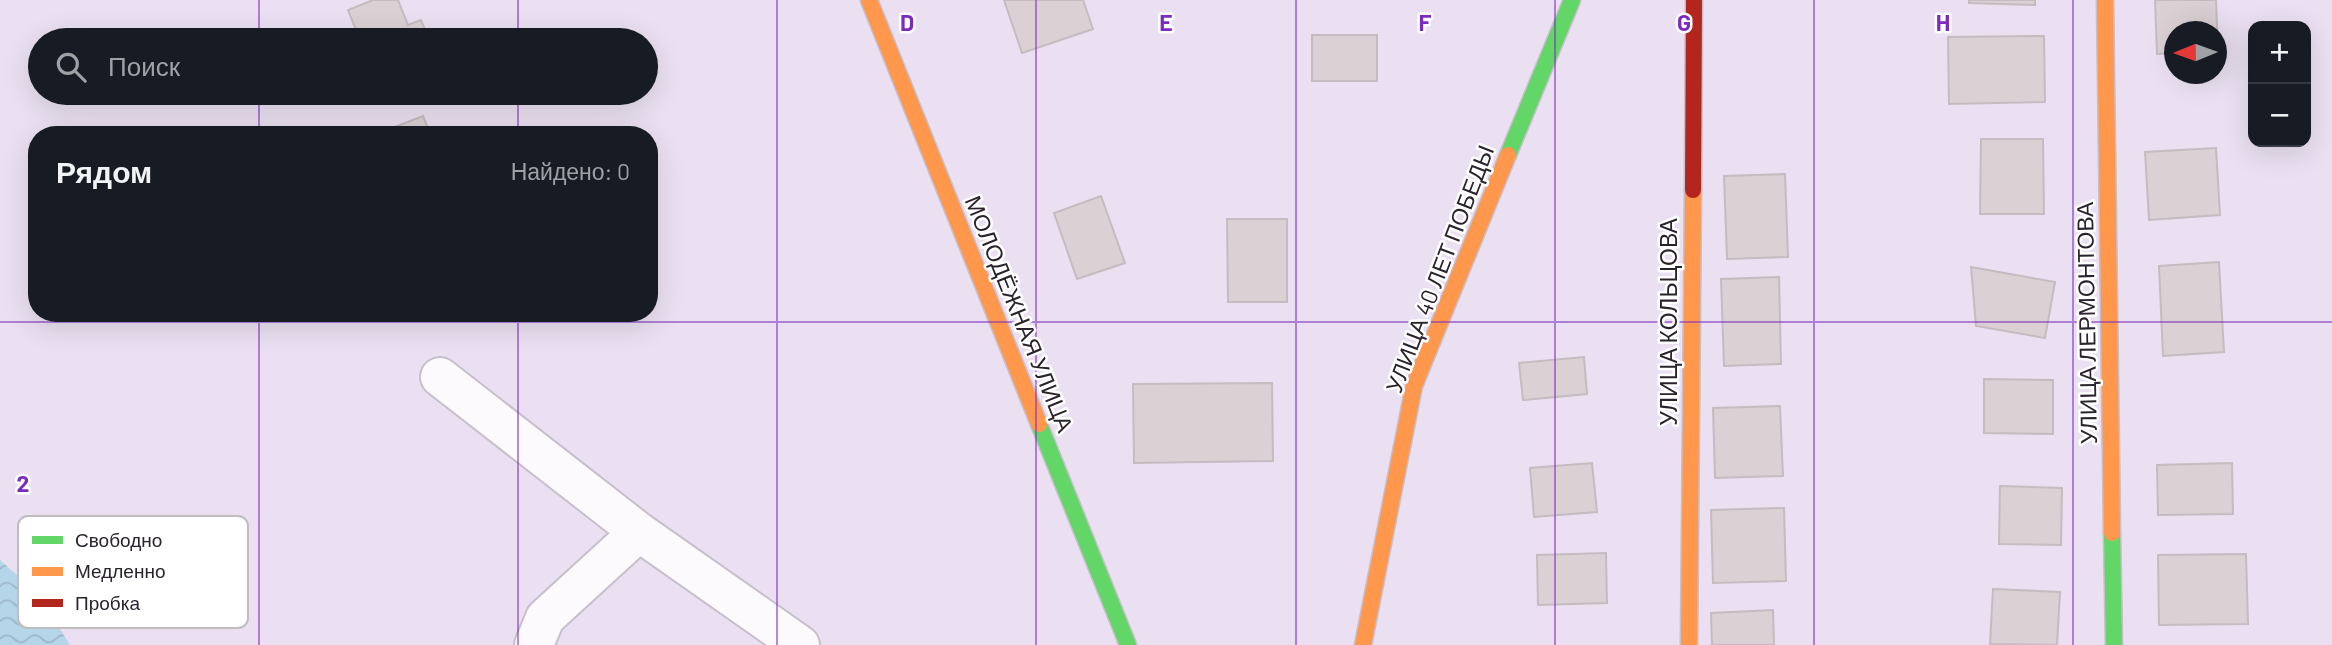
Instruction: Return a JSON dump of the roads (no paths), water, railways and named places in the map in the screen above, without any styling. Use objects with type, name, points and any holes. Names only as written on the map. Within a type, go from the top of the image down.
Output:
[{"type":"street","name":"МОЛОДЁЖНАЯ УЛИЦА","points":[[869,0],[1128,645]]},
{"type":"street","name":"УЛИЦА 40 ЛЕТ ПОБЕДЫ","points":[[1363,645],[1414,386],[1573,0]]},
{"type":"street","name":"УЛИЦА КОЛЬЦОВА","points":[[1689,645],[1694,0]]},
{"type":"street","name":"УЛИЦА ЛЕРМОНТОВА","points":[[2105,0],[2115,645]]},
{"type":"street","points":[[440,377],[639,531],[800,645]]},
{"type":"street","points":[[534,645],[545,618],[639,531]]},
{"type":"water","points":[[0,560],[18,576],[18,628],[59,628],[70,645],[0,645]]}]
